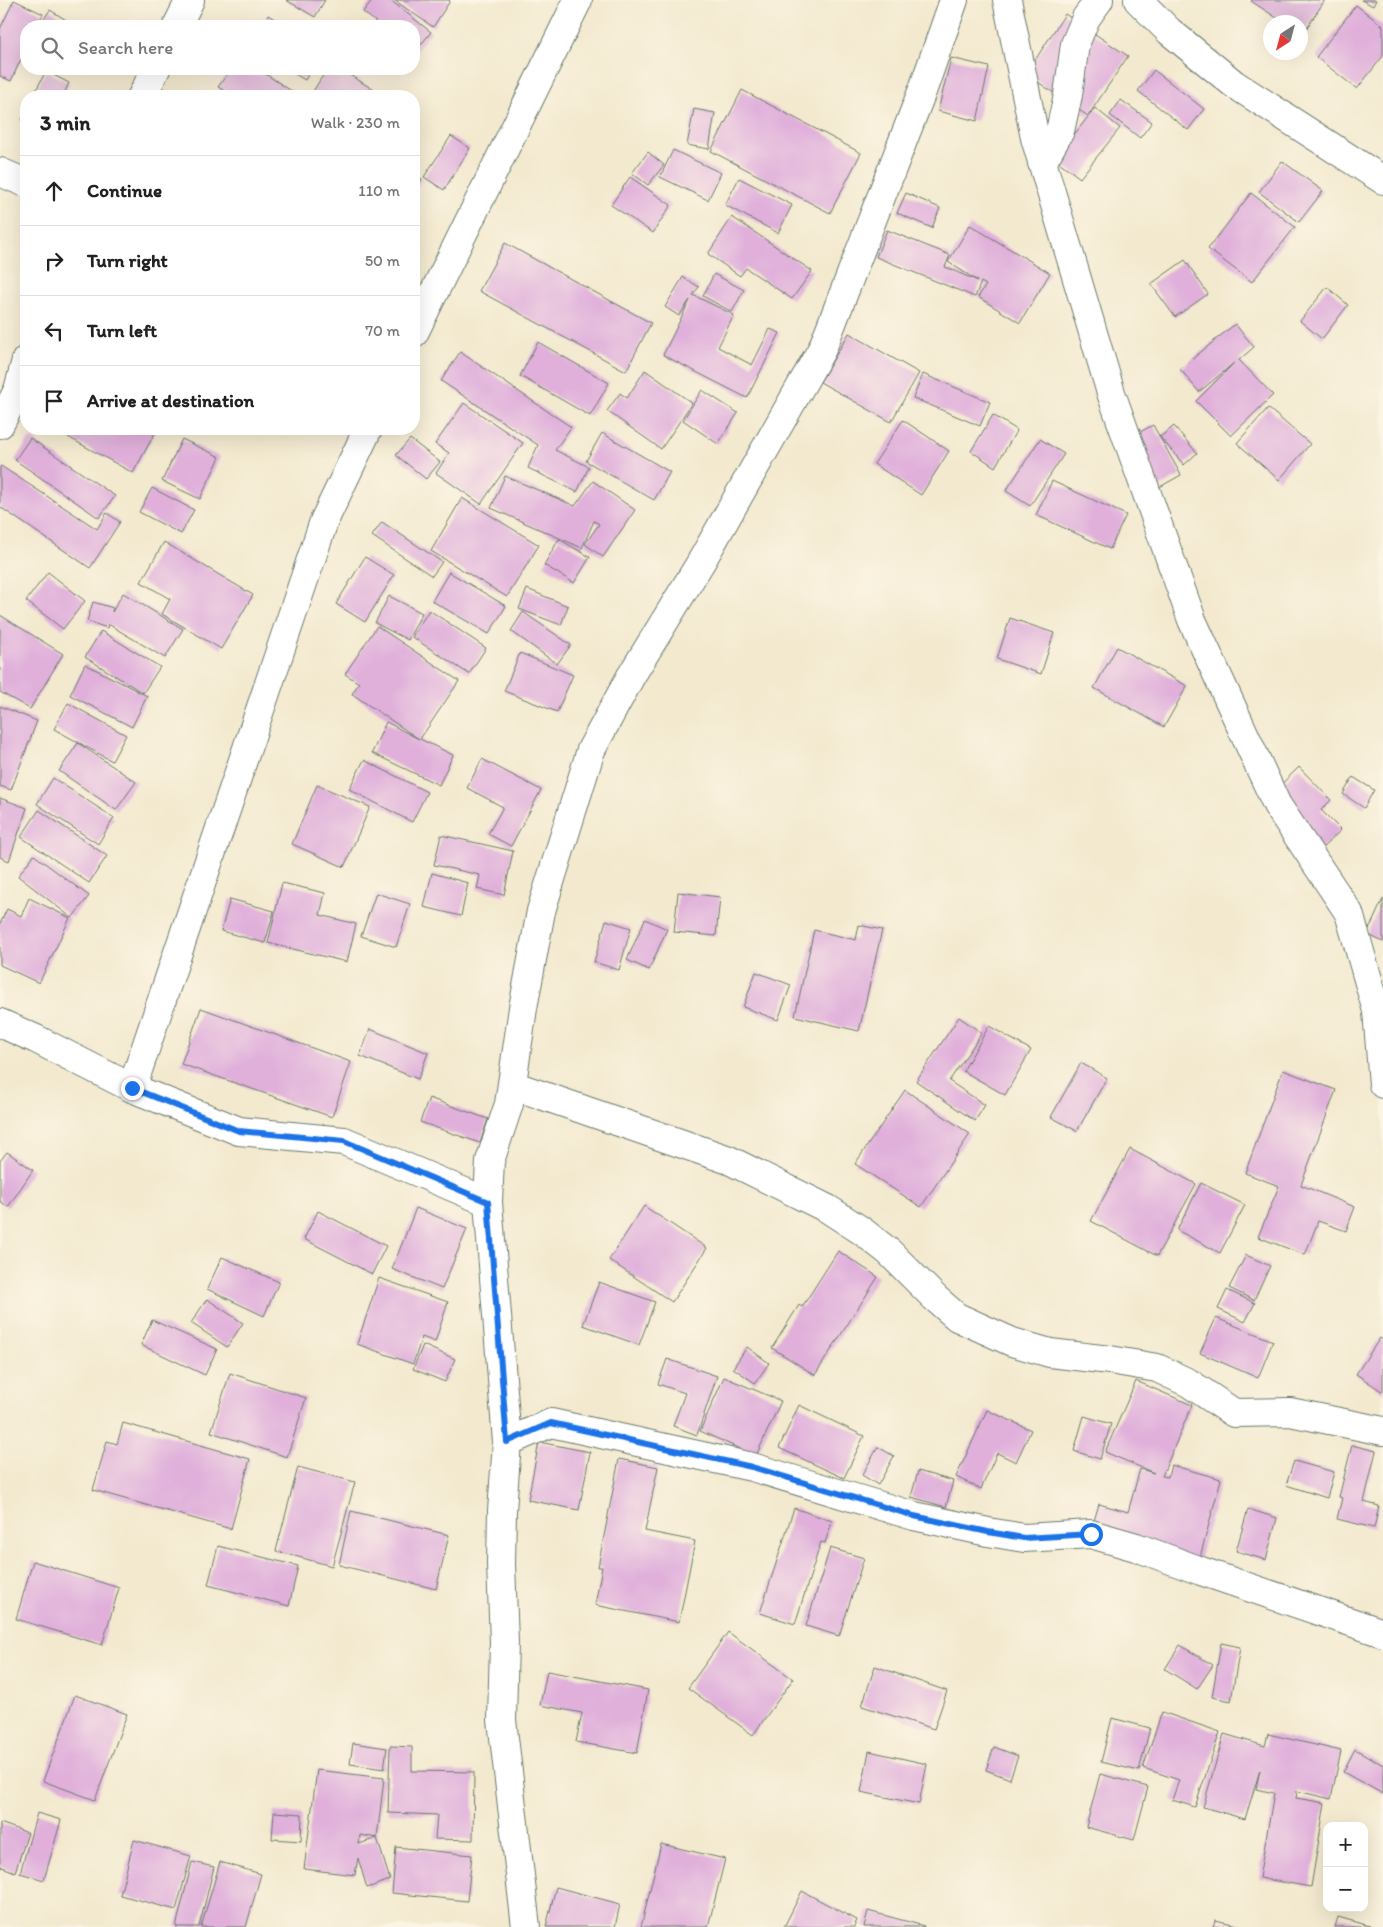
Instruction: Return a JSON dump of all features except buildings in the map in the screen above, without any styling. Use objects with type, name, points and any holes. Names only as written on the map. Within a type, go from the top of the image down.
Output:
[{"type":"street","points":[[180,20],[190,0]]},
{"type":"street","points":[[420,321],[578,0]]},
{"type":"street","points":[[526,1927],[502,1720],[504,1642],[501,1538],[507,1442],[488,1202],[490,1161],[510,1104],[523,1008],[541,912],[591,750],[631,676],[701,562],[822,349],[923,89],[954,0]]},
{"type":"street","points":[[1007,0],[1035,138],[1111,393],[1192,620],[1277,805],[1348,913],[1377,1011],[1383,1084]]},
{"type":"street","points":[[1042,163],[1060,131],[1068,95],[1075,44],[1086,18],[1100,0]]},
{"type":"street","points":[[1138,0],[1169,32],[1234,84],[1383,179]]},
{"type":"street","points":[[145,90],[153,75]]},
{"type":"street","points":[[0,172],[20,180]]},
{"type":"street","points":[[0,424],[20,382]]},
{"type":"street","points":[[132,1088],[324,521],[365,435]]},
{"type":"street","points":[[0,1023],[36,1038],[132,1088],[239,1131],[344,1141],[488,1202]]},
{"type":"street","points":[[512,1086],[729,1160],[828,1209],[890,1252],[935,1298],[958,1317],[1012,1342],[1050,1353],[1157,1368],[1189,1383],[1234,1413],[1290,1412],[1383,1430]]},
{"type":"street","points":[[507,1442],[551,1423],[752,1467],[914,1516],[978,1530],[1024,1538],[1091,1534],[1136,1547],[1383,1633]]},
{"type":"route","points":[[132,1088],[239,1131],[344,1141],[488,1202],[507,1442],[551,1423],[752,1467],[914,1516],[988,1532],[1024,1538],[1091,1534]]}]
